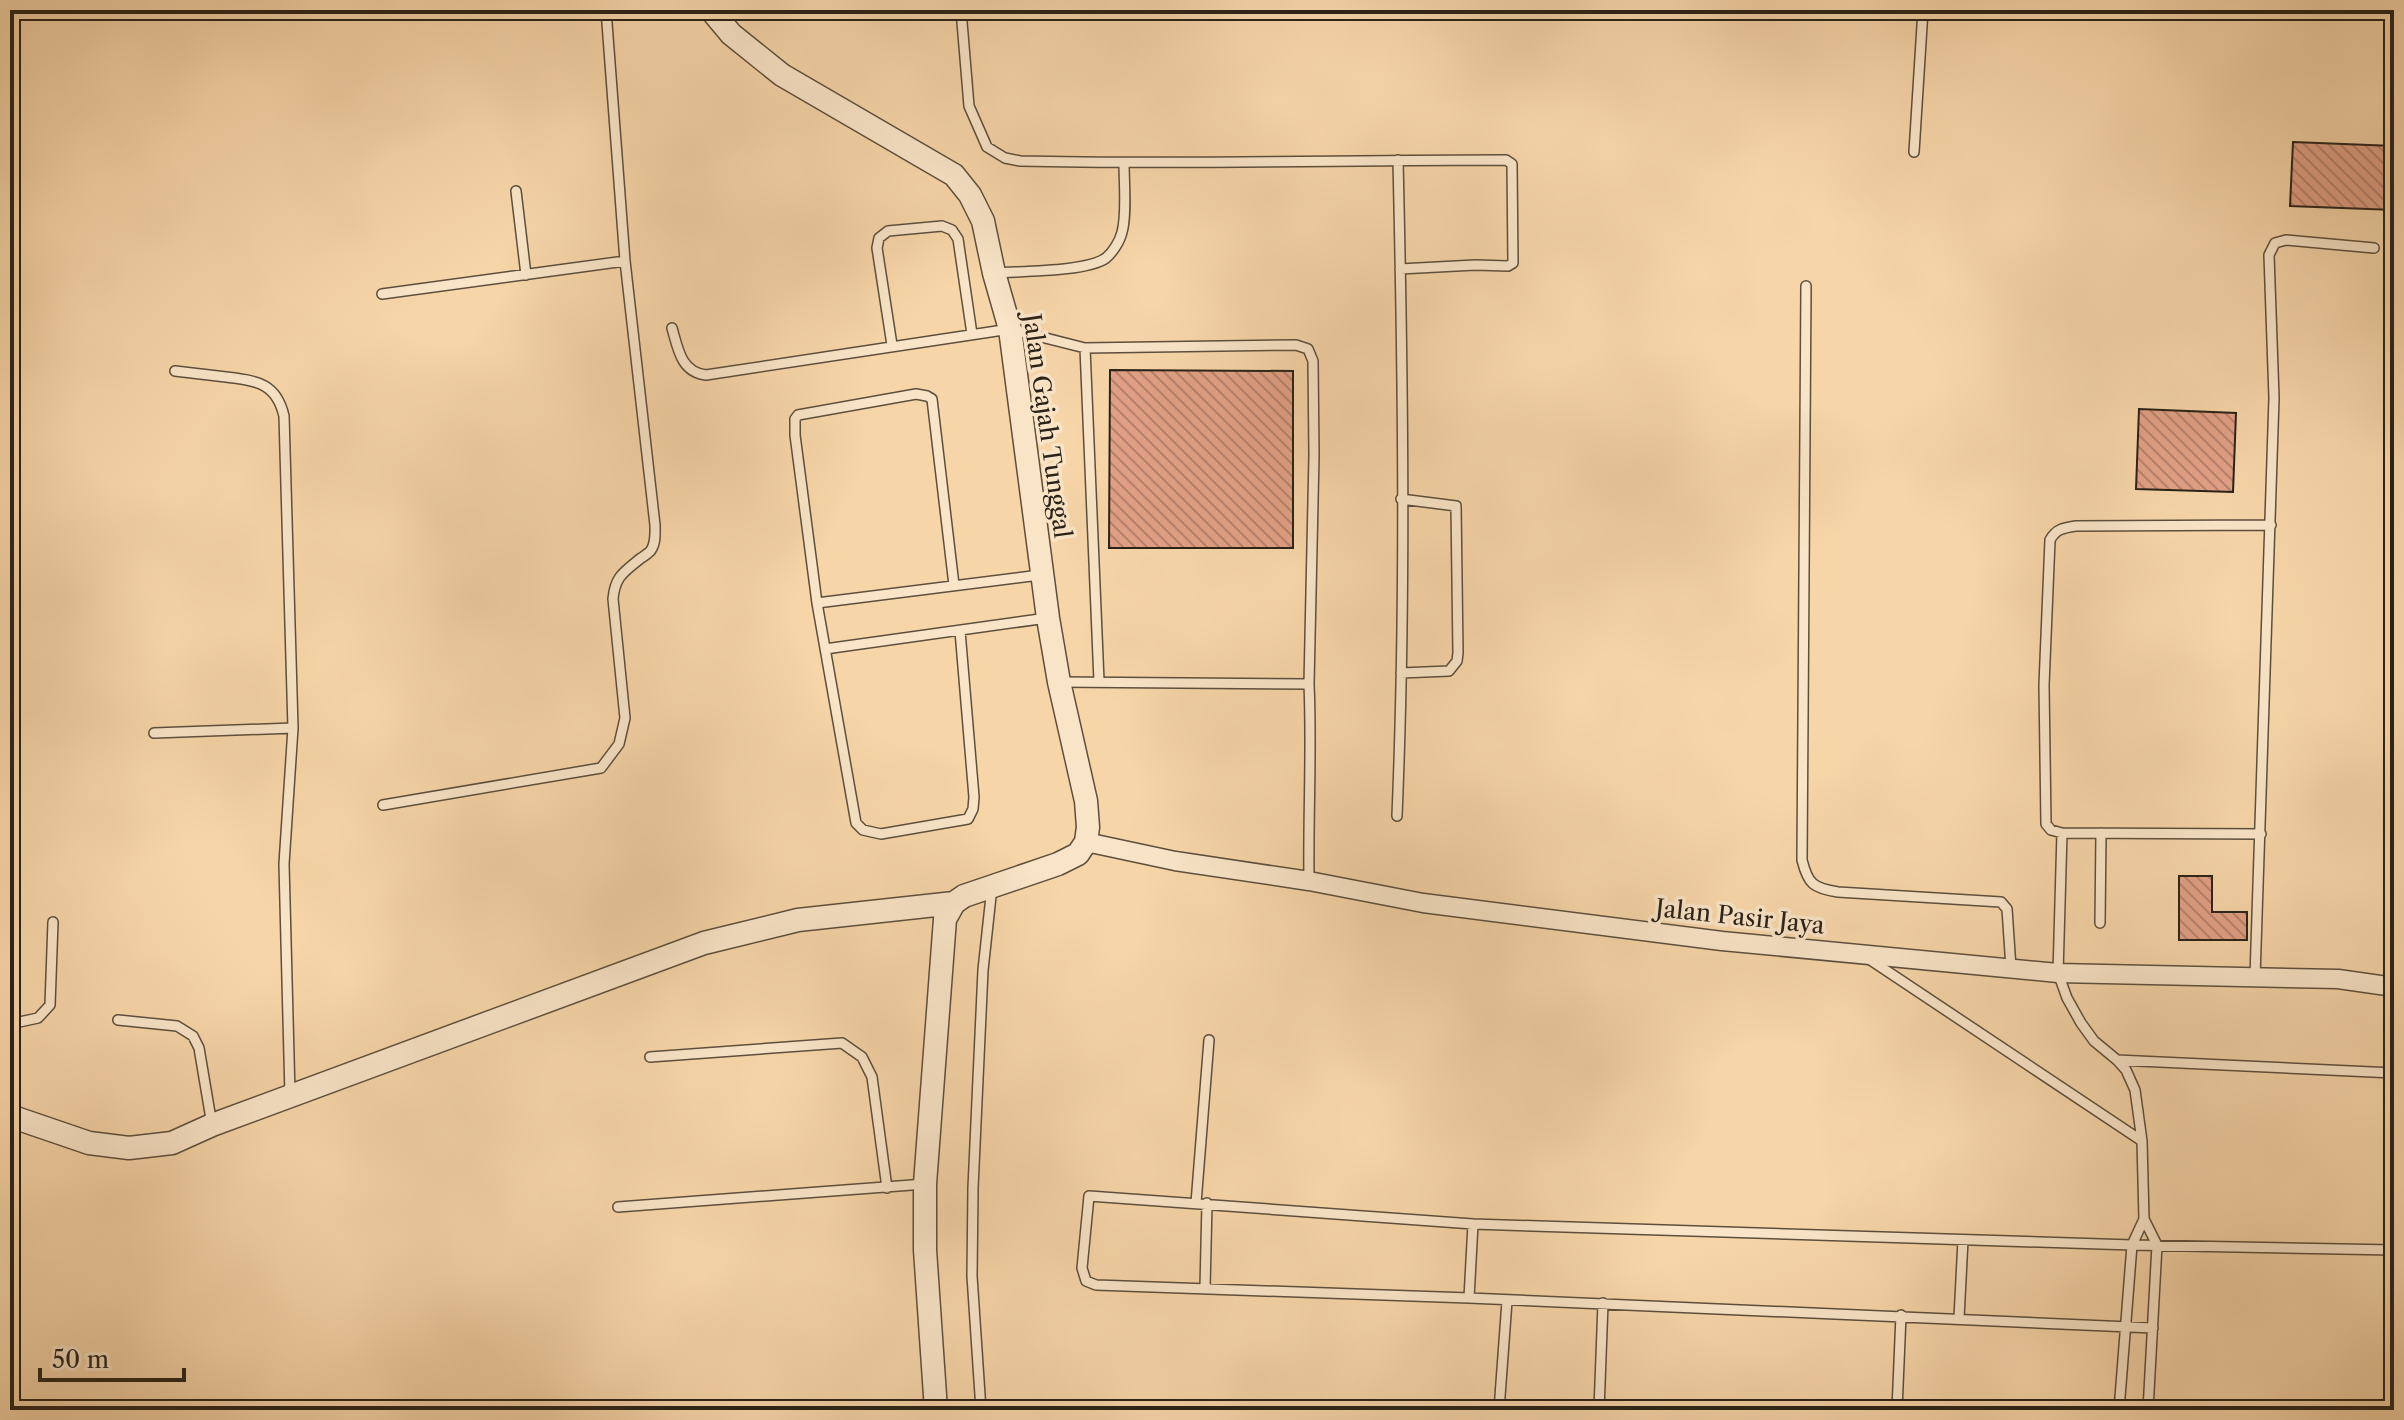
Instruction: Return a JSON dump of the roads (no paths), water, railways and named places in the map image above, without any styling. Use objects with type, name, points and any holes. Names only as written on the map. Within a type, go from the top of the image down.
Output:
[{"type":"street","name":"Jalan Gajah Tunggal","points":[[711,10],[731,34],[782,75],[954,175],[970,195],[983,221],[1010,329],[1048,618],[1086,801],[1086,842]]},
{"type":"street","name":"Jalan Pasir Jaya","points":[[1086,842],[1175,861],[1309,881],[1423,903],[1722,941],[2058,973],[2338,979],[2394,987]]},
{"type":"street","points":[[936,1410],[925,1250],[925,1184],[945,919],[954,903],[964,896],[1058,864],[1078,854],[1086,842]]},
{"type":"street","points":[[10,1116],[89,1143],[129,1148],[172,1143],[212,1125],[704,943],[798,920],[954,903]]},
{"type":"lane","points":[[383,805],[601,768],[619,744],[625,718],[614,586],[627,569],[651,551],[655,525],[625,261],[606,10]]},
{"type":"lane","points":[[961,10],[969,106],[987,147],[1005,158],[1124,163],[1510,162],[1513,166],[1514,260],[1510,265],[1400,269]]},
{"type":"lane","points":[[1914,152],[1923,10]]},
{"type":"lane","points":[[1397,816],[1401,673],[1398,160]]},
{"type":"lane","points":[[994,273],[1068,268],[1105,259],[1113,251],[1123,231],[1124,163]]},
{"type":"lane","points":[[516,191],[526,275]]},
{"type":"lane","points":[[892,345],[877,248],[879,238],[888,231],[942,226],[952,230],[958,239],[972,334]]},
{"type":"lane","points":[[2255,978],[2274,398],[2271,247],[2286,240],[2374,248]]},
{"type":"lane","points":[[382,294],[625,261]]},
{"type":"lane","points":[[1806,286],[1802,860],[1806,875],[1812,884],[1821,889],[1838,892],[2001,902],[2007,909],[2011,968]]},
{"type":"lane","points":[[672,328],[684,363],[697,374],[706,375],[1010,329],[1085,348],[1296,345],[1308,349],[1313,361],[1314,455],[1309,881]]},
{"type":"lane","points":[[1085,348],[1099,681]]},
{"type":"lane","points":[[175,371],[256,381],[274,393],[281,404],[293,728],[284,864],[291,1096]]},
{"type":"lane","points":[[954,585],[932,399],[916,394],[804,413],[795,419],[817,603],[856,823],[863,830],[881,834],[968,819],[973,809],[960,631]]},
{"type":"lane","points":[[1401,499],[1456,506],[1458,638],[1457,661],[1449,671],[1401,673]]},
{"type":"lane","points":[[2261,834],[2062,833],[2051,830],[2046,824],[2044,685],[2050,540],[2061,528],[2271,525]]},
{"type":"lane","points":[[817,603],[1042,574]]},
{"type":"lane","points":[[825,649],[1048,618]]},
{"type":"lane","points":[[1059,682],[1309,684]]},
{"type":"lane","points":[[154,733],[293,728]]},
{"type":"lane","points":[[2062,833],[2058,973],[2081,1023],[2094,1041],[2126,1070],[2135,1090],[2142,1141],[2144,1219],[2157,1245],[2148,1410]]},
{"type":"lane","points":[[2100,923],[2101,833]]},
{"type":"lane","points":[[981,1410],[972,1276],[973,1188],[983,970],[992,887]]},
{"type":"lane","points":[[10,1024],[38,1018],[50,1005],[53,922]]},
{"type":"lane","points":[[1862,955],[2142,1141]]},
{"type":"lane","points":[[118,1020],[177,1026],[193,1036],[199,1048],[212,1125]]},
{"type":"lane","points":[[1196,1203],[1209,1040]]},
{"type":"lane","points":[[650,1057],[842,1043],[862,1057],[872,1077],[887,1188]]},
{"type":"lane","points":[[2117,1060],[2394,1073]]},
{"type":"lane","points":[[618,1207],[925,1184]]},
{"type":"lane","points":[[2153,1328],[1901,1315],[1096,1285],[1086,1281],[1082,1268],[1089,1196],[1473,1224],[2394,1250]]},
{"type":"lane","points":[[1205,1288],[1207,1203]]},
{"type":"lane","points":[[2119,1410],[2132,1245],[2144,1219]]},
{"type":"lane","points":[[1469,1298],[1473,1224]]},
{"type":"lane","points":[[1959,1318],[1963,1240]]},
{"type":"lane","points":[[1499,1410],[1507,1301]]},
{"type":"lane","points":[[1599,1410],[1603,1303]]},
{"type":"lane","points":[[1897,1410],[1901,1315]]}]
